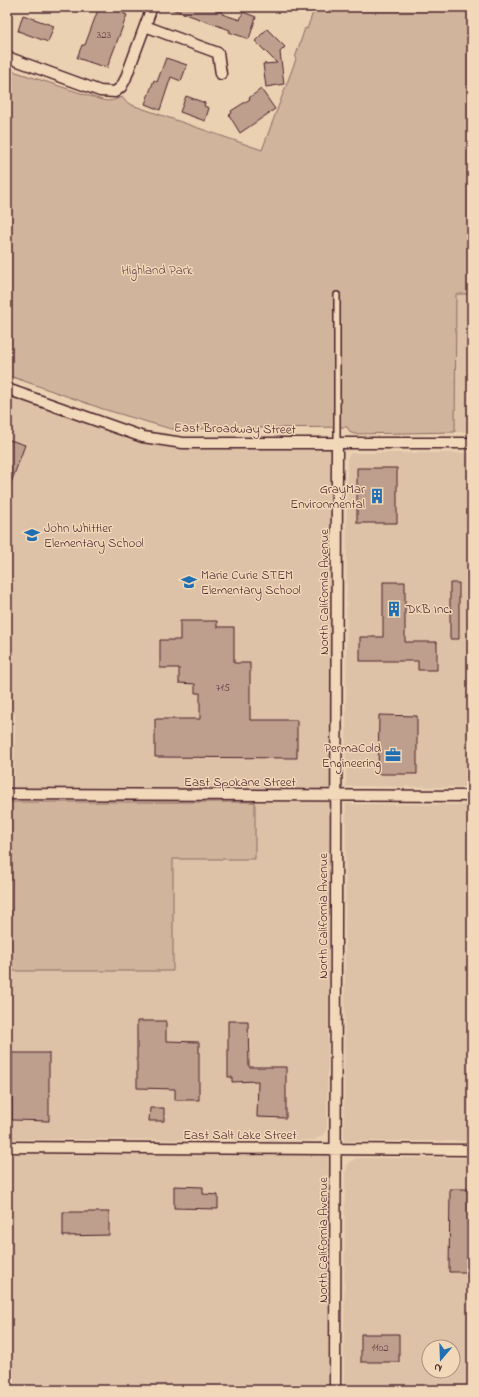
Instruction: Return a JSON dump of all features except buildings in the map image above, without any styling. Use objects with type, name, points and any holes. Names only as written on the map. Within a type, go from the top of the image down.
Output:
[{"type":"street","points":[[7,57],[100,91],[114,92],[121,87],[125,80],[152,7]]},
{"type":"street","points":[[145,26],[218,53],[221,74]]},
{"type":"street","name":"East Broadway Street","points":[[7,389],[107,425],[143,437],[163,441],[207,444],[472,443]]},
{"type":"street","name":"North California Avenue","points":[[335,1390],[337,443]]},
{"type":"street","name":"East Spokane Street","points":[[7,794],[472,796]]},
{"type":"street","name":"East Salt Lake Street","points":[[7,1148],[472,1150]]},
{"type":"lane","points":[[337,295],[337,443]]},
{"type":"shaded area","points":[[456,294],[472,294],[472,432],[455,432]]},
{"type":"shaded area","name":"Marie Curie STEM Elementary School","points":[[7,388],[143,437],[337,443],[336,795],[14,794],[15,714],[7,711]]},
{"type":"shaded area","points":[[351,453],[472,453],[472,787],[346,786],[347,459]]},
{"type":"shaded area","points":[[7,802],[10,802],[11,971],[173,971],[173,859],[255,859],[255,802],[331,802],[327,1127],[324,1135],[314,1140],[7,1139]]},
{"type":"shaded area","points":[[346,804],[472,805],[472,1141],[344,1141]]},
{"type":"shaded area","points":[[7,1154],[328,1155],[328,1390],[7,1390]]},
{"type":"shaded area","points":[[356,1158],[472,1158],[472,1390],[344,1390],[345,1173],[348,1164]]},
{"type":"green space","name":"Highland Park","points":[[315,7],[472,7],[472,294],[456,294],[455,432],[355,434],[351,433],[347,427],[171,429],[103,409],[7,375],[7,69],[102,100],[108,101],[122,97],[126,102],[132,105],[262,150],[296,59],[295,58],[305,28],[307,29]]},
{"type":"green space","points":[[10,802],[255,802],[255,859],[173,859],[173,971],[10,971]]},
{"type":"green space","points":[[8,1253],[8,1341],[7,1341]]},
{"type":"place","name":"GrayMar Environmental","points":[[377,496]]},
{"type":"place","name":"John Whittier Elementary School","points":[[32,535]]},
{"type":"place","name":"Marie Curie STEM Elementary School","points":[[189,582]]},
{"type":"place","name":"DKB Inc.","points":[[394,609]]},
{"type":"place","name":"PermaCold Engineering","points":[[393,755]]}]
